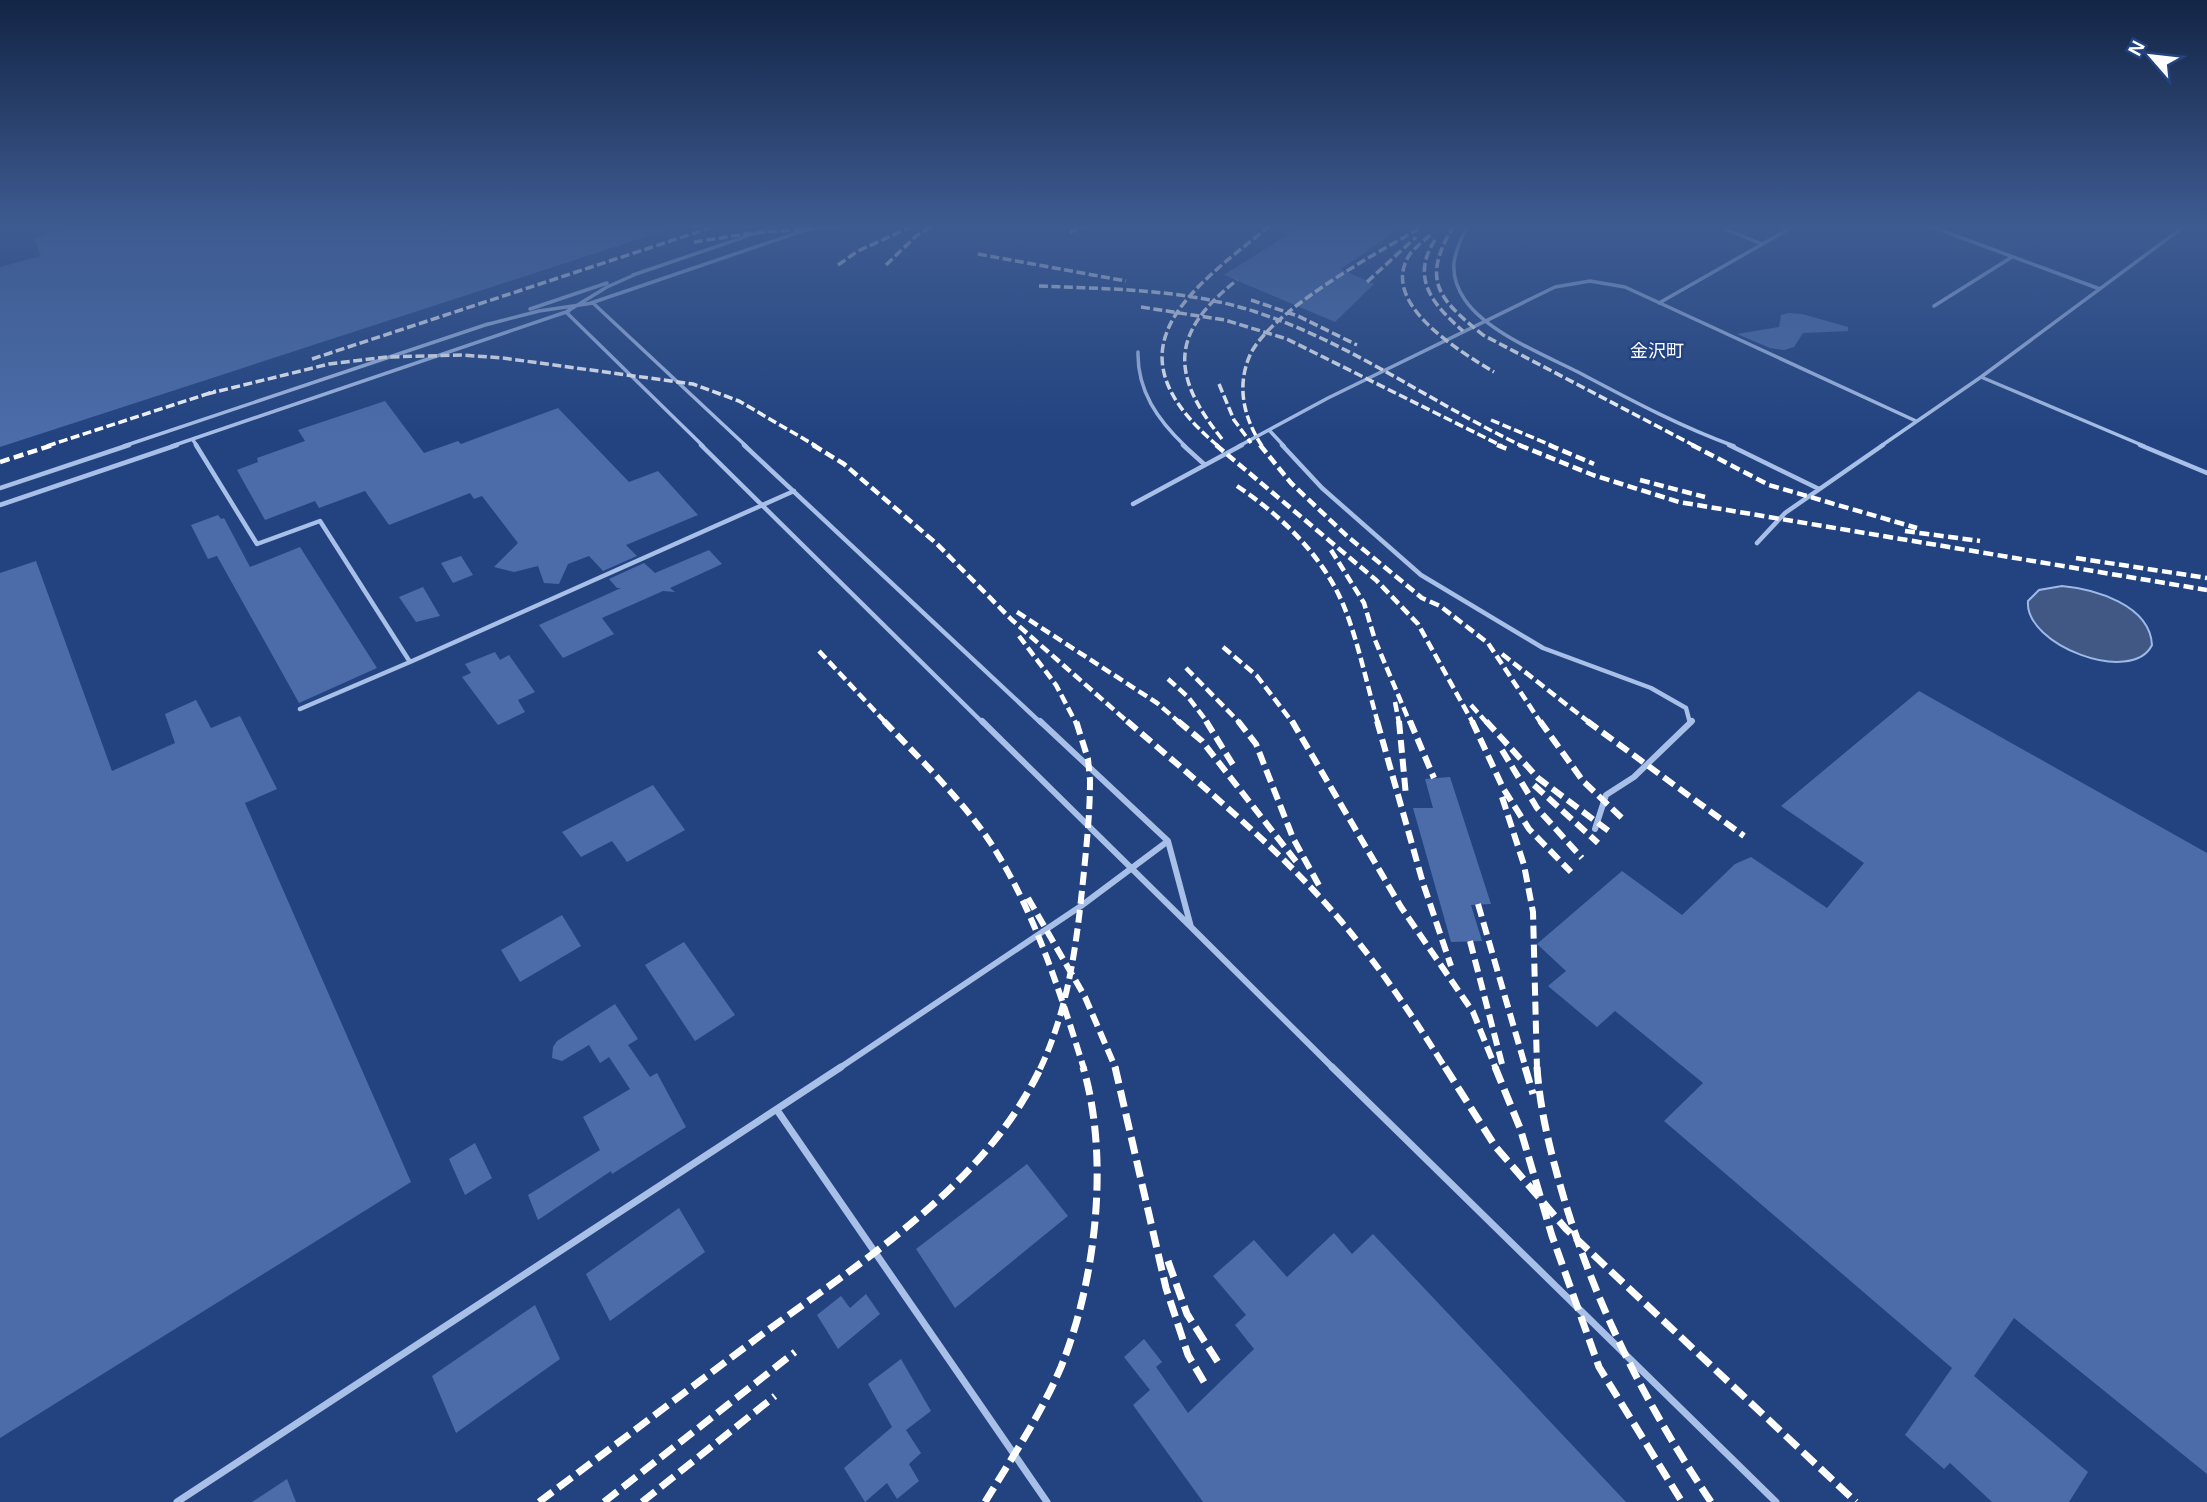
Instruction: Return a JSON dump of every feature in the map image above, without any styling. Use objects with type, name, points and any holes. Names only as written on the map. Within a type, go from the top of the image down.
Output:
[{"type":"lane","points":[[0,488],[574,295]]},
{"type":"lane","points":[[566,312],[594,295]]},
{"type":"lane","points":[[0,505],[616,295]]},
{"type":"lane","points":[[1463,295],[1487,321],[1517,341],[1692,431],[1735,447],[1819,489]]},
{"type":"lane","points":[[1133,504],[1393,365],[1539,295]]},
{"type":"lane","points":[[1641,295],[1916,421]]},
{"type":"lane","points":[[1659,303],[1673,295]]},
{"type":"lane","points":[[1934,306],[1951,295]]},
{"type":"lane","points":[[1757,543],[1785,513],[1981,377],[2092,295]]},
{"type":"lane","points":[[485,325],[539,310],[593,303],[1168,841],[1191,927]]},
{"type":"lane","points":[[566,312],[1495,1229],[1776,1502]]},
{"type":"lane","points":[[1138,352],[1136,363],[1142,385],[1166,429],[1205,465]]},
{"type":"lane","points":[[1981,377],[2207,472]]},
{"type":"lane","points":[[1269,430],[1322,488],[1421,575],[1543,648],[1651,688],[1686,708],[1692,721],[1634,777],[1606,795],[1595,829]]},
{"type":"lane","points":[[193,440],[257,544],[320,521],[410,662]]},
{"type":"lane","points":[[300,709],[794,491]]},
{"type":"lane","points":[[177,1502],[777,1110],[1081,906],[1168,841]]},
{"type":"lane","points":[[777,1110],[1047,1502]]},
{"type":"water","points":[[2062,586],[2090,591],[2119,602],[2142,619],[2149,631],[2152,645],[2141,657],[2124,662],[2103,661],[2060,645],[2043,632],[2031,617],[2028,601],[2039,590]]},
{"type":"building","points":[[0,295],[467,295],[0,447]]},
{"type":"building","points":[[1271,295],[1363,295],[1335,322]]},
{"type":"building","points":[[1789,313],[1848,327],[1848,331],[1803,333],[1794,347],[1784,350],[1770,348],[1737,334],[1779,327],[1781,315]]},
{"type":"building","points":[[385,401],[424,453],[458,441],[461,444],[558,408],[629,482],[658,471],[698,515],[626,545],[637,556],[603,571],[589,556],[568,564],[559,584],[544,583],[538,566],[514,572],[494,567],[518,543],[482,496],[474,499],[470,493],[389,525],[365,491],[319,508],[315,501],[265,520],[237,470],[258,462],[257,458],[305,441],[298,430]]},
{"type":"building","points":[[218,515],[221,519],[224,518],[250,567],[300,547],[377,668],[299,703],[217,556],[208,559],[191,525]]},
{"type":"building","points":[[709,550],[722,564],[670,588],[675,592],[663,591],[602,618],[614,634],[563,658],[539,625],[621,588],[617,588],[609,579],[644,563],[655,573]]},
{"type":"building","points":[[461,556],[473,575],[453,583],[441,563]]},
{"type":"building","points":[[36,561],[112,771],[175,743],[165,714],[196,700],[211,728],[240,716],[277,789],[245,803],[411,1182],[0,1438],[0,573]]},
{"type":"building","points":[[423,587],[440,616],[416,622],[399,597]]},
{"type":"building","points":[[495,652],[500,660],[509,655],[535,692],[518,700],[525,712],[498,725],[462,677],[471,673],[465,664]]},
{"type":"building","points":[[1919,691],[2207,853],[2207,1474],[2014,1318],[1974,1376],[2088,1472],[2069,1502],[1992,1502],[1950,1463],[1944,1469],[1905,1435],[1952,1368],[1664,1121],[1703,1083],[1615,1011],[1597,1027],[1548,986],[1566,971],[1537,944],[1622,871],[1682,915],[1735,864],[1751,857],[1827,908],[1864,863],[1781,806]]},
{"type":"building","points":[[1450,777],[1491,904],[1471,905],[1482,941],[1451,942],[1413,808],[1433,808],[1425,779]]},
{"type":"building","points":[[653,785],[685,830],[627,862],[612,841],[581,857],[562,832]]},
{"type":"building","points":[[562,915],[581,946],[520,982],[501,950]]},
{"type":"building","points":[[684,942],[735,1015],[695,1041],[645,965]]},
{"type":"building","points":[[615,1004],[638,1039],[628,1045],[650,1077],[657,1073],[686,1127],[612,1174],[611,1171],[538,1220],[528,1195],[600,1150],[583,1117],[630,1089],[609,1057],[600,1063],[589,1045],[562,1061],[552,1058],[553,1047],[557,1041]]},
{"type":"building","points":[[475,1143],[492,1178],[465,1195],[449,1159]]},
{"type":"building","points":[[1027,1164],[1068,1216],[955,1308],[916,1249]]},
{"type":"building","points":[[679,1208],[705,1252],[610,1321],[586,1274]]},
{"type":"building","points":[[1334,1233],[1352,1254],[1373,1234],[1626,1502],[1203,1502],[1133,1405],[1150,1390],[1124,1357],[1144,1339],[1162,1362],[1156,1367],[1188,1413],[1254,1349],[1235,1325],[1246,1315],[1213,1276],[1254,1240],[1287,1277]]},
{"type":"building","points":[[866,1294],[880,1314],[838,1349],[817,1315],[841,1296],[850,1308]]},
{"type":"building","points":[[535,1305],[560,1359],[456,1433],[432,1376]]},
{"type":"building","points":[[901,1359],[931,1411],[906,1430],[921,1453],[909,1464],[919,1481],[897,1499],[887,1483],[865,1502],[844,1468],[892,1427],[868,1384]]},
{"type":"building","points":[[287,1479],[296,1502],[252,1502]]},
{"type":"railway","points":[[312,359],[506,295]]},
{"type":"railway","points":[[1182,295],[1190,296]]},
{"type":"railway","points":[[1213,301],[1220,295]]},
{"type":"railway","points":[[1288,313],[1311,295]]},
{"type":"railway","points":[[1407,295],[1413,308],[1427,324],[1462,352],[1494,372]]},
{"type":"railway","points":[[1431,295],[1442,311],[1463,331]]},
{"type":"railway","points":[[1443,295],[1454,310],[1483,335],[1695,446]]},
{"type":"railway","points":[[1178,313],[1190,296]]},
{"type":"railway","points":[[1190,296],[1213,301]]},
{"type":"railway","points":[[1251,300],[1288,313]]},
{"type":"railway","points":[[1201,316],[1213,301]]},
{"type":"railway","points":[[1213,301],[1279,320]]},
{"type":"railway","points":[[1141,307],[1178,313]]},
{"type":"railway","points":[[1178,313],[1201,316]]},
{"type":"railway","points":[[1178,313],[1170,325],[1162,352],[1166,381],[1184,412],[1218,446]]},
{"type":"railway","points":[[1279,320],[1288,313]]},
{"type":"railway","points":[[1288,313],[1357,345]]},
{"type":"railway","points":[[1201,316],[1225,320],[1267,333]]},
{"type":"railway","points":[[1201,316],[1189,336],[1185,355],[1186,374],[1205,416],[1222,439]]},
{"type":"railway","points":[[1267,333],[1279,320]]},
{"type":"railway","points":[[1279,320],[1358,357],[1522,446]]},
{"type":"railway","points":[[1262,446],[1247,413],[1243,379],[1250,355],[1267,333]]},
{"type":"railway","points":[[1267,333],[1287,339],[1502,446]]},
{"type":"railway","points":[[207,394],[329,364],[387,357],[462,355],[503,358],[693,384],[739,401],[816,446]]},
{"type":"railway","points":[[1219,384],[1234,420],[1251,443]]},
{"type":"railway","points":[[47,446],[216,391]]},
{"type":"railway","points":[[1491,420],[1553,446]]},
{"type":"railway","points":[[0,462],[53,445]]},
{"type":"railway","points":[[813,445],[844,464],[937,544],[1012,620],[1129,723]]},
{"type":"railway","points":[[1216,445],[1376,580],[1418,624],[1473,722]]},
{"type":"railway","points":[[1260,445],[1291,483],[1347,536],[1422,598],[1440,606],[1488,643],[1541,723]]},
{"type":"railway","points":[[1497,445],[1510,450]]},
{"type":"railway","points":[[1519,445],[1593,475],[1679,502],[2207,590]]},
{"type":"railway","points":[[1549,445],[1594,464]]},
{"type":"railway","points":[[1692,445],[1769,485],[1917,528]]},
{"type":"railway","points":[[1640,480],[1705,497]]},
{"type":"railway","points":[[1237,486],[1286,525],[1326,572],[1350,623],[1378,723]]},
{"type":"railway","points":[[1905,531],[1980,541]]},
{"type":"railway","points":[[1331,550],[1364,603],[1375,640],[1410,723]]},
{"type":"railway","points":[[2076,558],[2207,578]]},
{"type":"railway","points":[[1017,612],[1157,703],[1180,723]]},
{"type":"railway","points":[[1019,636],[1056,685],[1076,723]]},
{"type":"railway","points":[[1223,647],[1257,676],[1293,723]]},
{"type":"railway","points":[[819,651],[886,723]]},
{"type":"railway","points":[[1502,654],[1590,723]]},
{"type":"railway","points":[[1186,668],[1240,723]]},
{"type":"railway","points":[[1168,679],[1188,697],[1208,723]]},
{"type":"railway","points":[[1395,702],[1399,723]]},
{"type":"railway","points":[[1471,705],[1487,723]]},
{"type":"railway","points":[[884,721],[936,776],[984,833],[1030,917],[1063,1003]]},
{"type":"railway","points":[[1071,972],[1084,871],[1090,780],[1088,759],[1076,721]]},
{"type":"railway","points":[[1127,721],[1238,817],[1317,894],[1383,975],[1446,1069]]},
{"type":"railway","points":[[1178,721],[1202,741],[1298,864]]},
{"type":"railway","points":[[1206,721],[1235,768]]},
{"type":"railway","points":[[1238,721],[1256,744],[1293,838],[1321,889]]},
{"type":"railway","points":[[1292,721],[1401,907],[1473,1012],[1496,1069]]},
{"type":"railway","points":[[1377,721],[1423,883],[1451,966]]},
{"type":"railway","points":[[1399,721],[1406,796]]},
{"type":"railway","points":[[1410,721],[1434,778]]},
{"type":"railway","points":[[1486,721],[1538,778],[1610,832]]},
{"type":"railway","points":[[1540,721],[1583,781],[1624,820]]},
{"type":"railway","points":[[1587,721],[1744,836]]},
{"type":"railway","points":[[1473,722],[1503,788],[1529,829],[1571,872]]},
{"type":"railway","points":[[1502,750],[1537,808],[1582,858]]},
{"type":"railway","points":[[1534,785],[1598,843]]},
{"type":"railway","points":[[1502,797],[1524,865],[1533,912],[1537,1069]]},
{"type":"railway","points":[[1028,898],[1071,972]]},
{"type":"railway","points":[[1478,904],[1526,1069]]},
{"type":"railway","points":[[1470,941],[1502,1064]]},
{"type":"railway","points":[[1063,1003],[1071,972]]},
{"type":"railway","points":[[1071,972],[1085,997],[1116,1069]]},
{"type":"railway","points":[[1040,1068],[1063,1003]]},
{"type":"railway","points":[[1063,1003],[1084,1069]]},
{"type":"railway","points":[[985,1502],[1026,1436],[1053,1384],[1073,1333],[1083,1296],[1095,1218],[1097,1179],[1096,1140],[1083,1067]]},
{"type":"railway","points":[[1115,1067],[1166,1288],[1188,1355],[1204,1382]]},
{"type":"railway","points":[[1445,1067],[1495,1146],[1541,1200]]},
{"type":"railway","points":[[1495,1067],[1520,1128],[1541,1200]]},
{"type":"railway","points":[[1525,1067],[1533,1094]]},
{"type":"railway","points":[[1537,1067],[1544,1118],[1577,1240]]},
{"type":"railway","points":[[539,1502],[920,1216],[989,1148],[1017,1109],[1040,1068]]},
{"type":"railway","points":[[1541,1200],[1577,1240]]},
{"type":"railway","points":[[1541,1200],[1599,1367],[1682,1502]]},
{"type":"railway","points":[[1577,1240],[1856,1502]]},
{"type":"railway","points":[[1577,1240],[1627,1358],[1666,1431],[1711,1502]]},
{"type":"railway","points":[[1168,1261],[1187,1314],[1221,1367]]},
{"type":"railway","points":[[604,1502],[795,1352]]},
{"type":"railway","points":[[642,1502],[775,1396]]},
{"type":"district","name":"金沢町","points":[[1657,351]]}]
